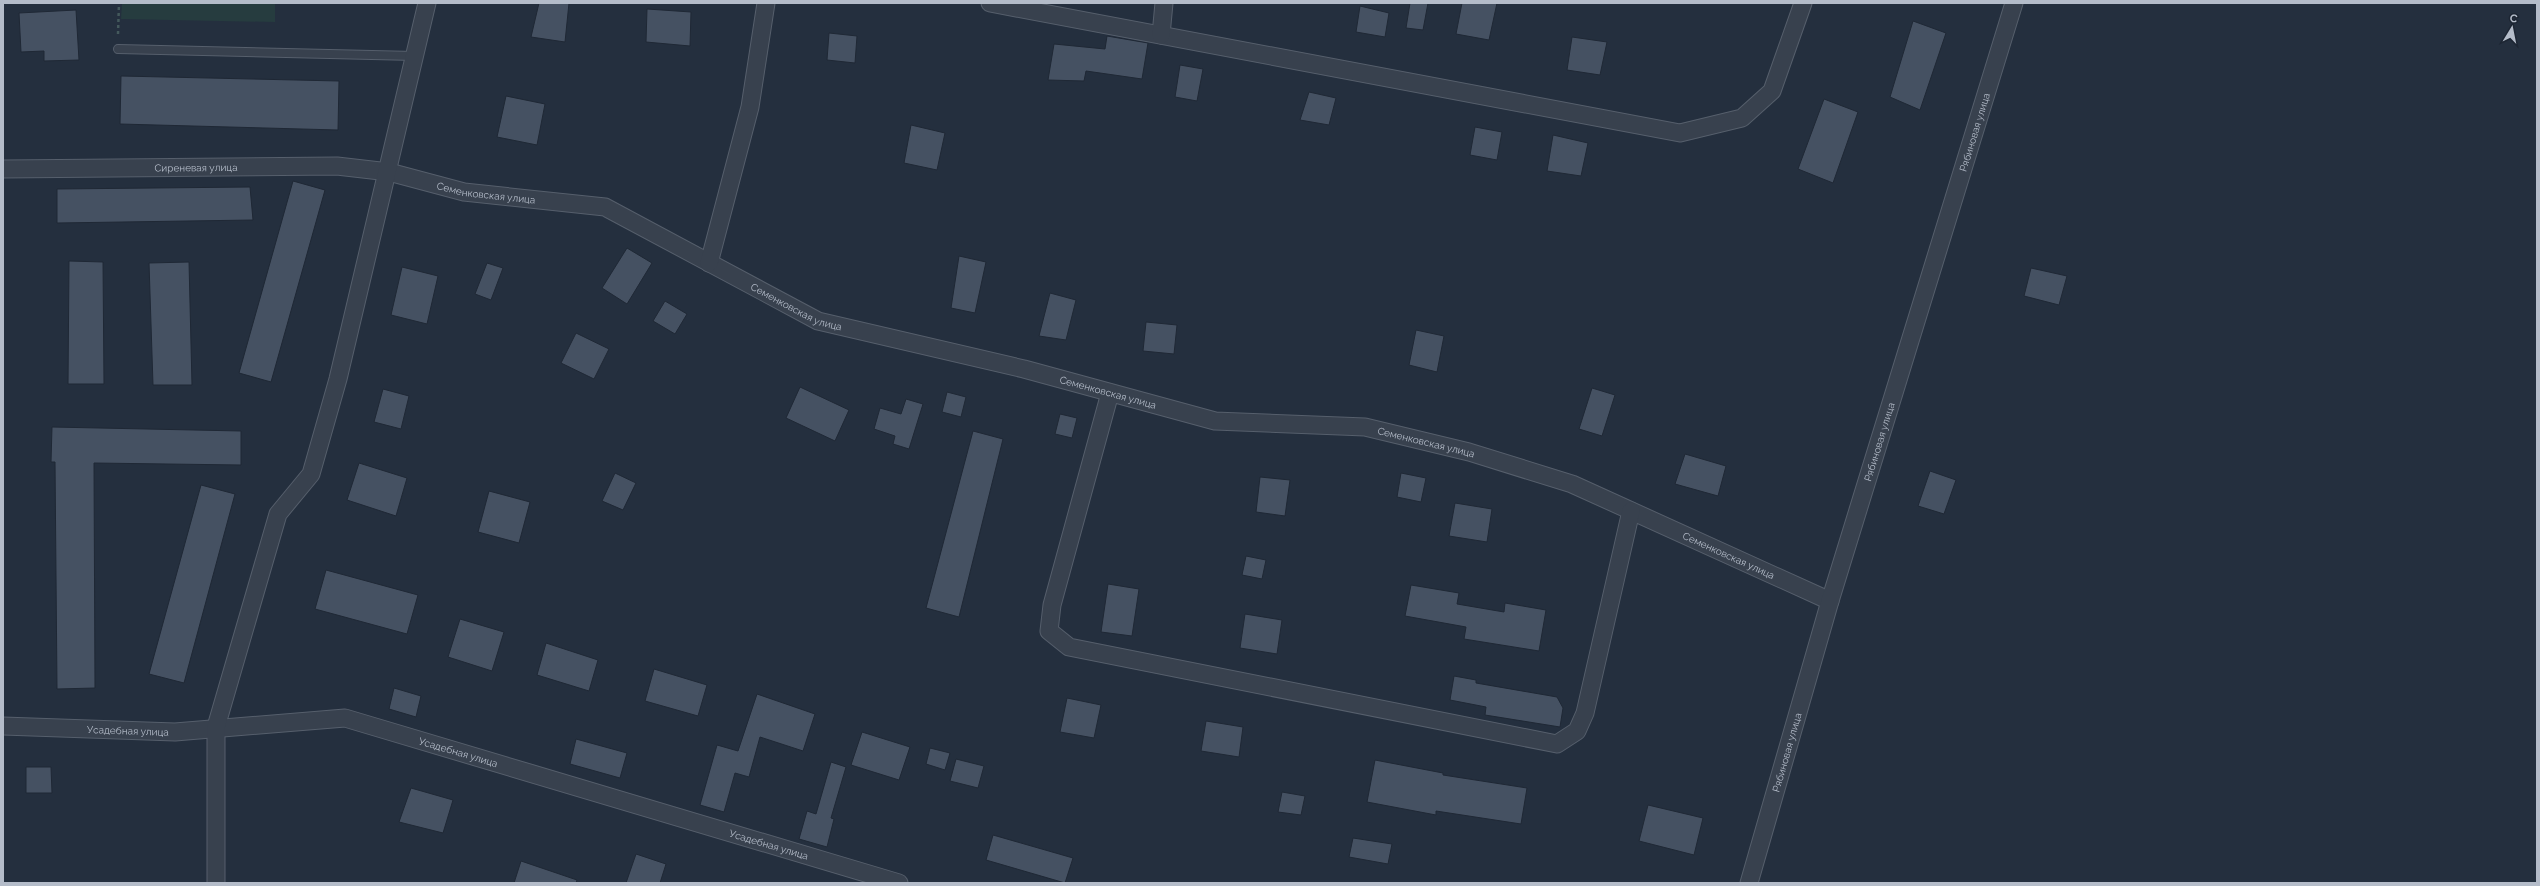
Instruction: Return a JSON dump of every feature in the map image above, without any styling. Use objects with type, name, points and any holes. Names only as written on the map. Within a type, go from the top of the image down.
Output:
[{"type":"street","points":[[216,883],[216,727],[278,514],[311,474],[338,379],[389,172],[427,3]]},
{"type":"street","points":[[709,263],[750,107],[766,3]]},
{"type":"street","points":[[990,3],[1680,133],[1742,118],[1772,91],[1803,3]]},
{"type":"street","points":[[1161,35],[1164,3]]},
{"type":"street","name":"Рябиновая улица","points":[[1749,883],[1830,601],[2014,3]]},
{"type":"street","name":"Сиреневая улица","points":[[3,169],[287,165],[337,166],[389,172]]},
{"type":"street","name":"Семенковская улица","points":[[389,172],[464,192],[605,207],[818,321],[1024,369],[1215,421],[1365,427],[1469,452],[1557,480],[1631,510],[1830,601]]},
{"type":"street","points":[[1110,392],[1052,605],[1049,631],[1069,647],[1556,744],[1577,731],[1585,713],[1631,510]]},
{"type":"street","name":"Усадебная улица","points":[[3,726],[174,732],[216,727],[345,718],[899,883]]},
{"type":"lane","points":[[118,49],[415,56]]},
{"type":"path","points":[[118,49],[119,3]]},
{"type":"green space","points":[[122,3],[275,3],[275,22],[121,19]]},
{"type":"building","points":[[539,3],[569,3],[565,42],[531,37]]},
{"type":"building","points":[[1410,3],[1428,3],[1423,30],[1406,28]]},
{"type":"building","points":[[1462,3],[1497,3],[1489,40],[1456,34]]},
{"type":"building","points":[[1360,6],[1389,13],[1385,37],[1356,32]]},
{"type":"building","points":[[647,9],[691,12],[690,46],[646,42]]},
{"type":"building","points":[[76,10],[79,60],[44,61],[44,51],[21,52],[19,13]]},
{"type":"building","points":[[1913,21],[1946,33],[1920,110],[1890,97]]},
{"type":"building","points":[[829,33],[857,36],[855,63],[827,60]]},
{"type":"building","points":[[1107,36],[1148,43],[1142,79],[1086,71],[1084,81],[1048,80],[1054,44],[1105,49]]},
{"type":"building","points":[[1572,37],[1607,42],[1600,75],[1567,70]]},
{"type":"building","points":[[1180,65],[1203,69],[1197,101],[1175,97]]},
{"type":"building","points":[[121,76],[339,81],[338,130],[120,124]]},
{"type":"building","points":[[1309,92],[1336,98],[1329,125],[1300,120]]},
{"type":"building","points":[[506,96],[545,104],[537,145],[497,137]]},
{"type":"building","points":[[1824,99],[1858,112],[1833,183],[1798,169]]},
{"type":"building","points":[[911,125],[945,133],[937,170],[904,163]]},
{"type":"building","points":[[1475,127],[1502,132],[1497,160],[1470,155]]},
{"type":"building","points":[[1553,135],[1588,143],[1581,176],[1547,171]]},
{"type":"building","points":[[293,181],[325,190],[271,382],[239,373]]},
{"type":"building","points":[[250,187],[253,220],[57,223],[57,189]]},
{"type":"building","points":[[627,248],[652,263],[627,304],[602,288]]},
{"type":"building","points":[[959,256],[986,262],[975,313],[951,308]]},
{"type":"building","points":[[69,261],[103,262],[104,384],[68,384]]},
{"type":"building","points":[[189,262],[192,385],[153,385],[149,263]]},
{"type":"building","points":[[487,263],[503,268],[491,300],[475,294]]},
{"type":"building","points":[[402,267],[438,276],[427,324],[391,315]]},
{"type":"building","points":[[2031,268],[2067,276],[2059,305],[2024,296]]},
{"type":"building","points":[[1050,293],[1076,300],[1066,340],[1039,336]]},
{"type":"building","points":[[665,301],[687,314],[675,334],[653,321]]},
{"type":"building","points":[[1146,322],[1177,325],[1174,354],[1143,351]]},
{"type":"building","points":[[1416,330],[1444,336],[1437,372],[1409,365]]},
{"type":"building","points":[[576,333],[609,349],[594,379],[561,363]]},
{"type":"building","points":[[800,387],[849,410],[835,441],[786,418]]},
{"type":"building","points":[[1592,388],[1615,395],[1602,436],[1579,429]]},
{"type":"building","points":[[383,389],[409,396],[401,429],[374,422]]},
{"type":"building","points":[[947,392],[966,397],[961,417],[942,412]]},
{"type":"building","points":[[906,399],[923,404],[909,449],[893,444],[895,436],[874,429],[880,408],[901,414]]},
{"type":"building","points":[[1060,414],[1077,418],[1072,438],[1055,434]]},
{"type":"building","points":[[52,427],[241,431],[241,465],[94,463],[95,688],[57,689],[55,462],[51,462]]},
{"type":"building","points":[[973,431],[1003,439],[959,617],[926,608]]},
{"type":"building","points":[[1685,454],[1726,466],[1718,496],[1675,484]]},
{"type":"building","points":[[359,463],[407,478],[396,516],[347,500]]},
{"type":"building","points":[[1930,471],[1956,480],[1944,514],[1918,506]]},
{"type":"building","points":[[615,473],[636,483],[623,510],[602,501]]},
{"type":"building","points":[[1401,473],[1426,478],[1421,502],[1397,497]]},
{"type":"building","points":[[1260,477],[1290,480],[1285,516],[1256,512]]},
{"type":"building","points":[[201,485],[235,494],[184,683],[149,674]]},
{"type":"building","points":[[489,491],[530,502],[519,543],[478,532]]},
{"type":"building","points":[[1455,503],[1492,509],[1487,542],[1449,536]]},
{"type":"building","points":[[1246,556],[1266,560],[1262,579],[1242,575]]},
{"type":"building","points":[[326,570],[418,595],[407,634],[315,609]]},
{"type":"building","points":[[1108,584],[1139,589],[1132,636],[1101,632]]},
{"type":"building","points":[[1411,585],[1459,593],[1457,604],[1504,612],[1505,603],[1546,610],[1539,651],[1464,639],[1466,627],[1405,616]]},
{"type":"building","points":[[1245,614],[1282,620],[1277,654],[1240,648]]},
{"type":"building","points":[[460,619],[504,632],[492,671],[448,657]]},
{"type":"building","points":[[546,643],[598,660],[589,691],[537,675]]},
{"type":"building","points":[[654,669],[707,685],[698,716],[645,701]]},
{"type":"building","points":[[1454,676],[1476,680],[1476,683],[1557,697],[1563,708],[1560,727],[1485,715],[1486,707],[1450,700]]},
{"type":"building","points":[[394,688],[421,696],[416,717],[389,709]]},
{"type":"building","points":[[757,694],[815,714],[803,751],[760,737],[749,777],[735,773],[724,812],[700,805],[717,745],[738,751]]},
{"type":"building","points":[[1067,698],[1101,705],[1094,738],[1060,732]]},
{"type":"building","points":[[1206,721],[1243,727],[1239,757],[1201,751]]},
{"type":"building","points":[[862,732],[910,747],[899,780],[851,765]]},
{"type":"building","points":[[576,739],[627,753],[620,778],[570,764]]},
{"type":"building","points":[[930,748],[950,753],[945,770],[926,764]]},
{"type":"building","points":[[956,759],[984,766],[978,788],[950,781]]},
{"type":"building","points":[[1375,760],[1443,773],[1443,775],[1527,788],[1521,824],[1436,811],[1436,815],[1367,802]]},
{"type":"building","points":[[831,762],[846,767],[831,818],[834,819],[827,847],[799,839],[807,811],[816,814]]},
{"type":"building","points":[[26,767],[51,767],[52,793],[26,793]]},
{"type":"building","points":[[411,788],[453,800],[443,833],[399,822]]},
{"type":"building","points":[[1282,792],[1305,796],[1301,815],[1278,812]]},
{"type":"building","points":[[1648,805],[1703,818],[1694,855],[1639,841]]},
{"type":"building","points":[[993,835],[1073,858],[1065,883],[986,860]]},
{"type":"building","points":[[1353,838],[1392,844],[1388,864],[1349,857]]},
{"type":"building","points":[[636,854],[666,864],[660,883],[626,883]]},
{"type":"building","points":[[521,861],[577,880],[576,883],[514,883]]}]
